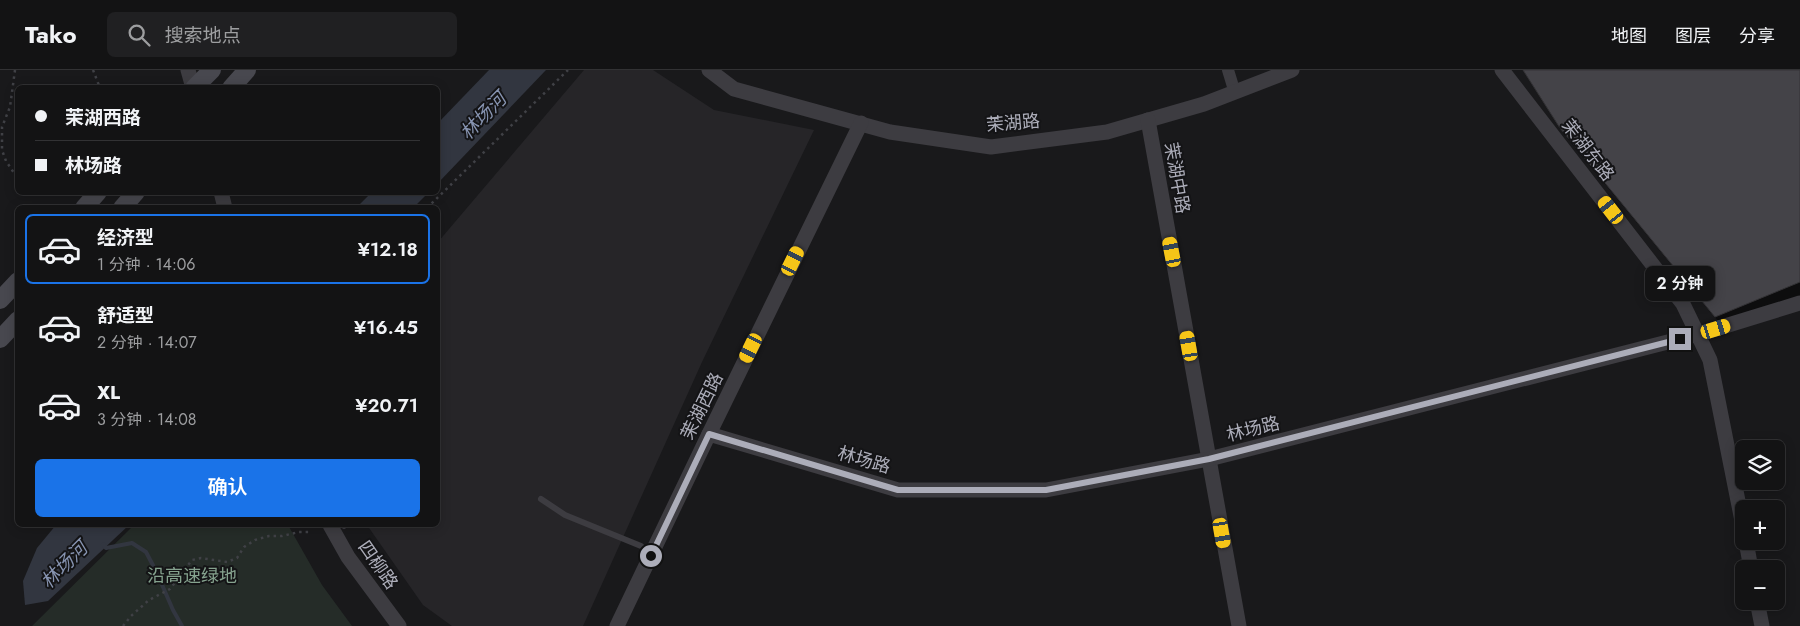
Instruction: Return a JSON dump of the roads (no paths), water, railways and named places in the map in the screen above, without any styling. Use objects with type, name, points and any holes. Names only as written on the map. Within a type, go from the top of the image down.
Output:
[{"type":"main road","points":[[197,85],[212,70]]},
{"type":"main road","points":[[234,85],[247,70]]},
{"type":"main road","points":[[87,205],[95,195]]},
{"type":"main road","points":[[125,205],[133,195]]},
{"type":"main road","points":[[0,300],[15,283]]},
{"type":"main road","points":[[0,339],[15,323]]},
{"type":"street","points":[[188,70],[193,85]]},
{"type":"street","name":"茉湖路","points":[[709,70],[734,89],[890,132],[991,147],[1107,132],[1204,104],[1292,70]]},
{"type":"street","points":[[1228,70],[1235,92]]},
{"type":"street","name":"茉湖东路","points":[[1502,70],[1683,304],[1710,360],[1738,500]]},
{"type":"street","name":"茉湖中路","points":[[1148,120],[1239,626]]},
{"type":"street","name":"茉湖西路","points":[[617,626],[861,123]]},
{"type":"street","name":"林场路","points":[[709,434],[898,490],[1046,490],[1209,459],[1699,334],[1800,303]]},
{"type":"street","name":"四柳路","points":[[340,527],[348,557],[398,626]]},
{"type":"street","points":[[1759,610],[1762,626]]},
{"type":"lane","points":[[540,499],[565,515],[641,546]]},
{"type":"water","name":"林场河","points":[[489,70],[546,70],[440,181],[440,121]]},
{"type":"water","points":[[369,195],[426,195],[416,205],[359,205]]},
{"type":"water","name":"林场河","points":[[54,527],[127,527],[48,601],[25,605],[23,581],[37,548]]},
{"type":"waterway","points":[[103,544],[106,548],[132,543],[146,552],[182,626]]},
{"type":"park label","name":"沿高速绿地","points":[[192,576]]}]
